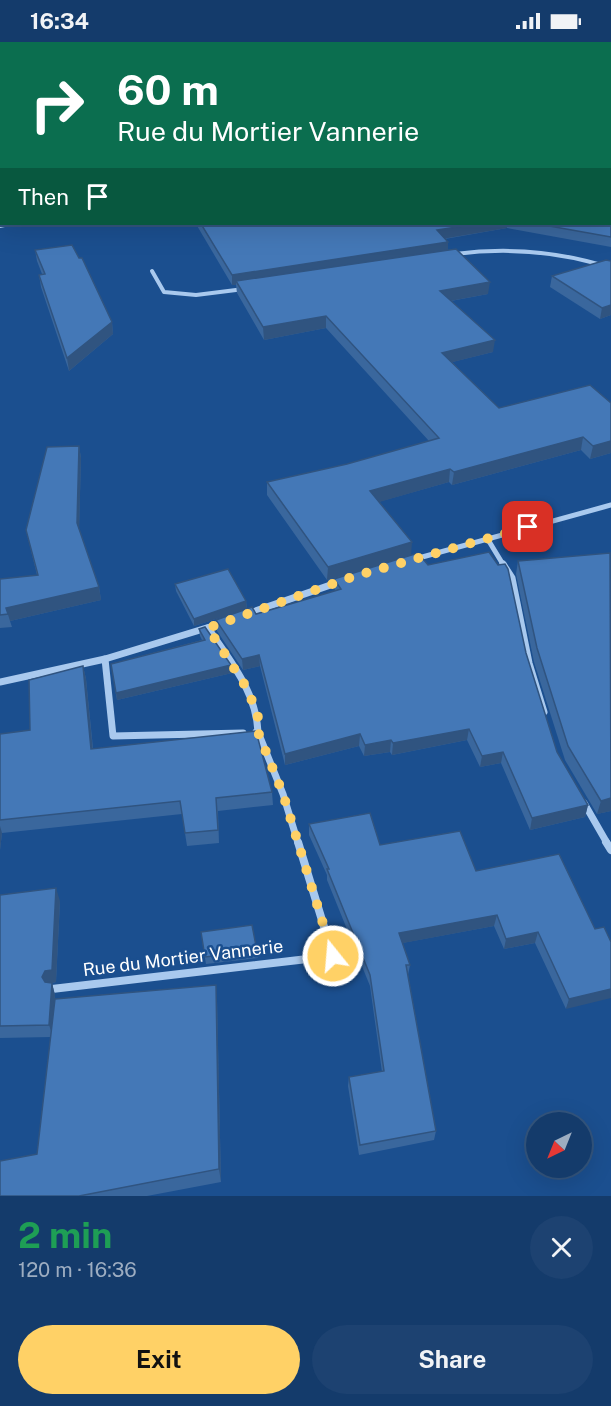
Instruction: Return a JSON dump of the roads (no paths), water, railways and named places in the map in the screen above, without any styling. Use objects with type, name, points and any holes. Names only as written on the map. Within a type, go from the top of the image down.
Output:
[{"type":"street","points":[[447,255],[513,250],[555,252],[611,268]]},
{"type":"street","points":[[152,271],[164,292],[196,295],[255,288]]},
{"type":"street","points":[[410,560],[611,505]]},
{"type":"street","points":[[487,538],[512,578],[530,663],[546,718]]},
{"type":"street","points":[[242,616],[355,576]]},
{"type":"street","points":[[0,682],[105,659],[230,620]]},
{"type":"street","name":"Rue du Mortier Vannerie","points":[[52,988],[333,956],[283,794],[258,732],[259,720],[248,690],[208,628]]},
{"type":"street","points":[[105,659],[113,736],[258,732]]},
{"type":"street","points":[[577,792],[611,850]]}]
